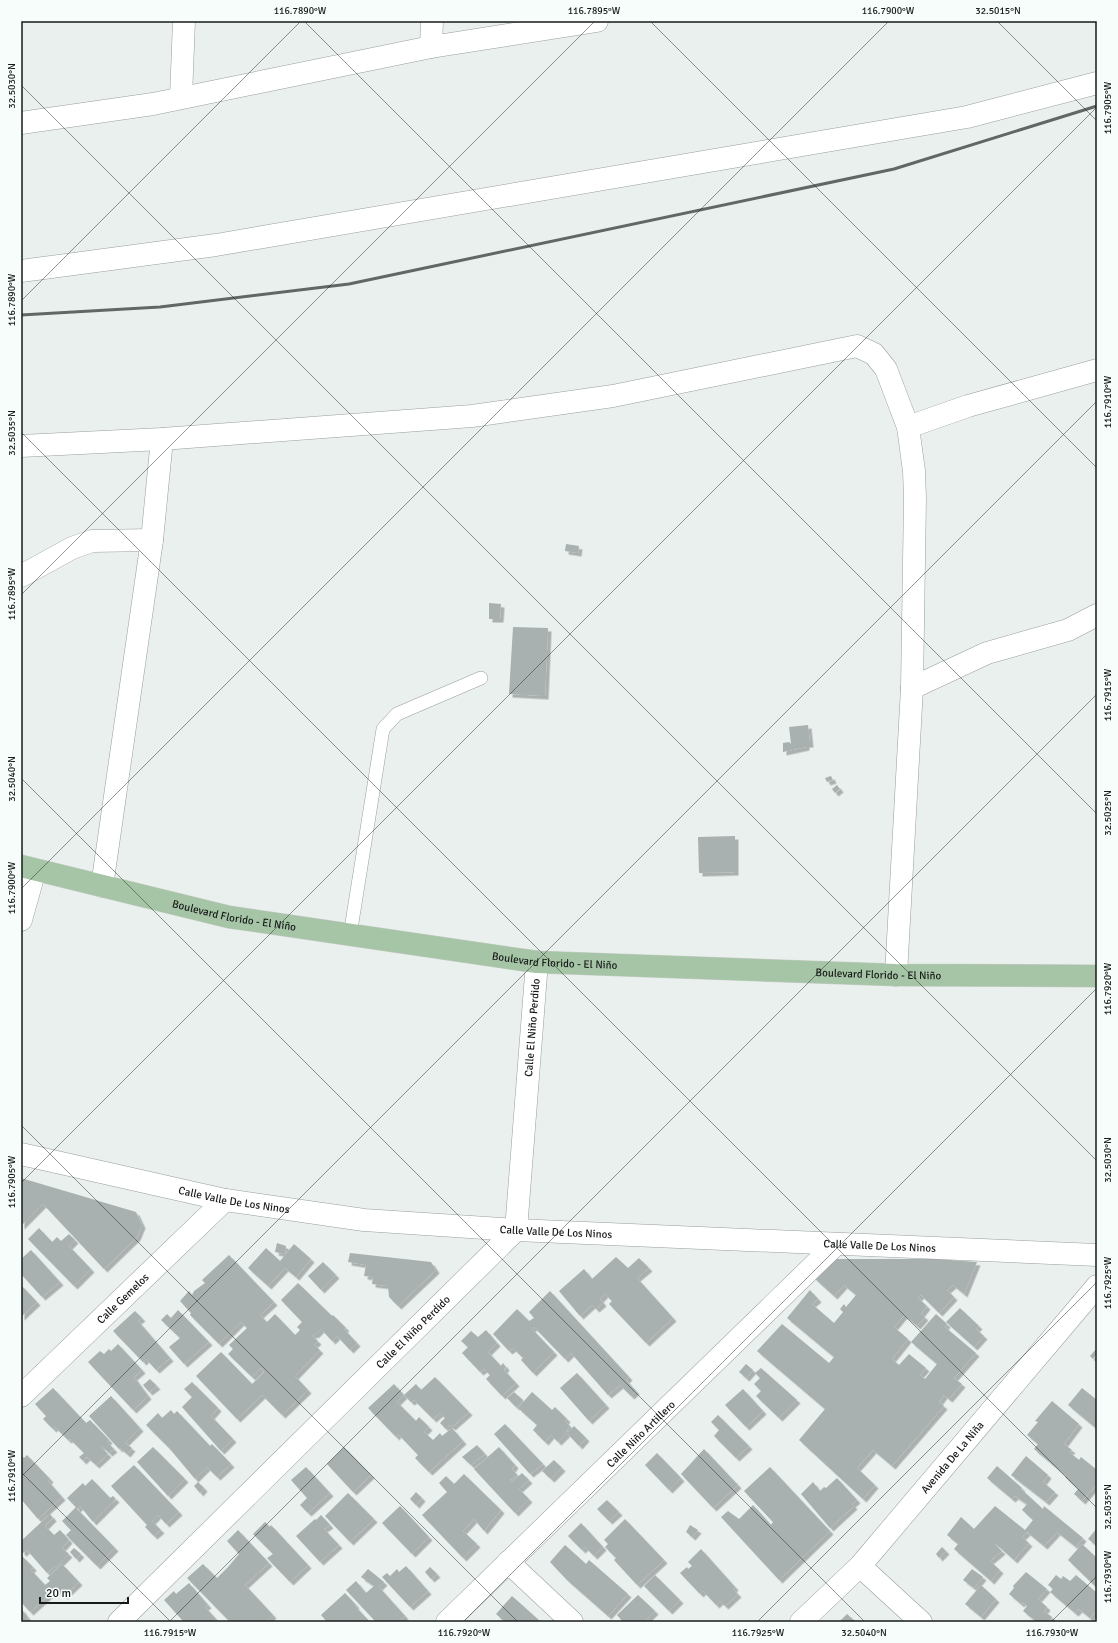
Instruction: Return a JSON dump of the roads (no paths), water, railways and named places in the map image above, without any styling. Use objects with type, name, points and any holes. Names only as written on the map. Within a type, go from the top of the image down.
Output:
[{"type":"main road","name":"Boulevard Florido - El Niño","points":[[28,868],[229,917],[537,962],[896,975],[1097,976]]},
{"type":"street","points":[[181,97],[184,21]]},
{"type":"street","points":[[431,47],[432,21]]},
{"type":"street","points":[[21,123],[153,104],[181,97],[431,47],[597,21]]},
{"type":"street","points":[[21,271],[216,245],[967,117],[1097,83]]},
{"type":"street","points":[[21,446],[162,439],[472,416],[613,396],[857,346],[874,354],[886,369],[908,427],[916,498],[912,688],[896,975]]},
{"type":"street","points":[[908,427],[968,406],[1097,370]]},
{"type":"street","points":[[102,886],[152,540],[162,439]]},
{"type":"street","points":[[21,576],[72,548],[92,541],[152,540]]},
{"type":"street","points":[[912,688],[987,653],[1068,630],[1097,615]]},
{"type":"street","points":[[21,920],[28,868]]},
{"type":"street","name":"Calle El Niño Perdido","points":[[119,1622],[516,1230],[537,962]]},
{"type":"street","name":"Calle Valle De Los Ninos","points":[[21,1154],[225,1200],[364,1220],[516,1230],[835,1245],[1097,1255]]},
{"type":"street","name":"Calle Gemelos","points":[[21,1396],[225,1200]]},
{"type":"street","name":"Calle Niño Artillero","points":[[446,1622],[835,1245]]},
{"type":"street","name":"Avenida De La Niña","points":[[801,1622],[860,1566],[1097,1286]]},
{"type":"street","points":[[508,1562],[572,1622]]},
{"type":"street","points":[[860,1566],[921,1622]]},
{"type":"lane","points":[[350,934],[383,729],[397,714],[481,678]]},
{"type":"railway","points":[[21,315],[160,307],[349,284],[894,169],[1097,106]]}]
